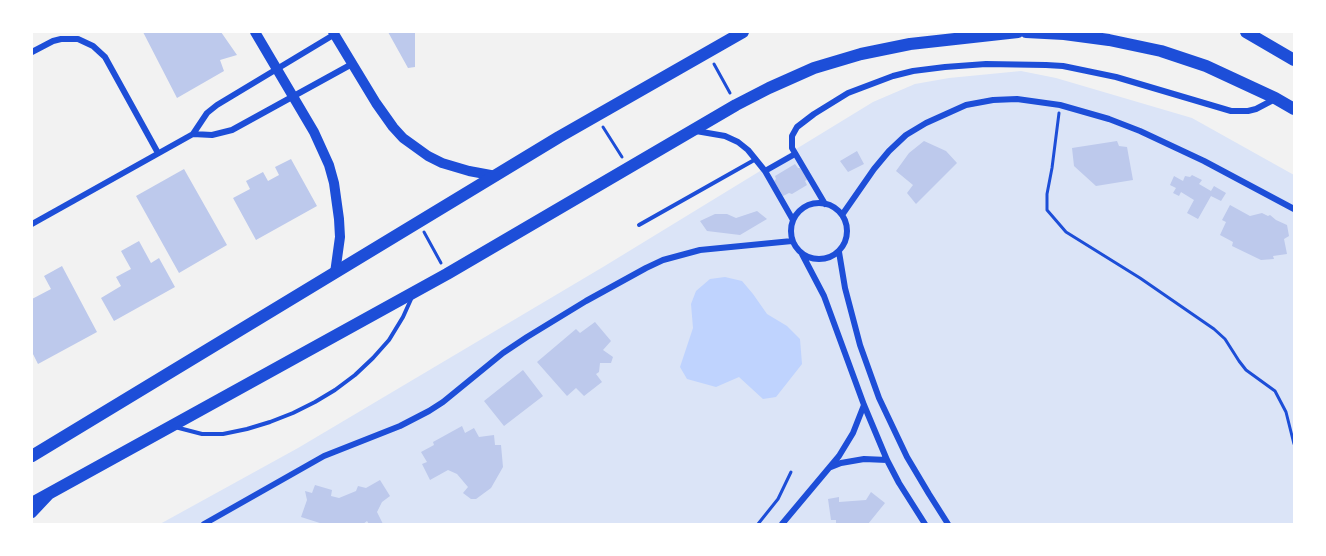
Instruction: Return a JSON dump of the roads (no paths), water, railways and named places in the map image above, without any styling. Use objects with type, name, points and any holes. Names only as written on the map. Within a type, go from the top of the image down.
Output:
[{"type":"main road","points":[[255,32],[322,148],[334,183],[338,201],[340,237],[335,273]]},
{"type":"main road","points":[[32,456],[596,115],[743,32]]},
{"type":"main road","points":[[32,503],[447,274],[769,88],[814,68],[861,54],[909,44],[1018,32]]},
{"type":"main road","points":[[1026,32],[1109,40],[1161,51],[1206,66],[1294,109]]},
{"type":"main road","points":[[1246,32],[1294,60]]},
{"type":"main road","points":[[334,33],[384,115],[403,138],[428,156],[449,165],[496,176]]},
{"type":"main road","points":[[32,513],[52,492]]},
{"type":"street","points":[[32,224],[193,134],[207,113],[216,105],[334,33]]},
{"type":"street","points":[[32,52],[61,39],[78,39],[93,46],[105,57],[158,153]]},
{"type":"street","points":[[193,134],[212,135],[241,126],[352,64]]},
{"type":"street","points":[[825,204],[792,148],[792,136],[797,127],[838,98],[893,76],[913,71],[945,67],[1018,64],[1063,66],[1116,77],[1231,111],[1256,109],[1275,98]]},
{"type":"street","points":[[842,215],[874,169],[906,135],[966,105],[993,100],[1017,99],[1060,105],[1109,119],[1140,131],[1204,161],[1294,210]]},
{"type":"street","points":[[693,130],[724,136],[738,142],[765,171],[794,220]]},
{"type":"street","points":[[765,171],[795,154]]},
{"type":"street","points":[[802,254],[821,260],[839,252],[844,246],[848,230],[846,222],[842,215],[831,206],[815,203],[799,212],[794,220],[792,240],[824,296],[887,460],[925,525]]},
{"type":"street","points":[[204,525],[324,456],[400,426],[429,411],[527,336],[646,268],[663,260],[700,250],[792,240]]},
{"type":"street","points":[[839,252],[849,306],[879,398],[907,457],[948,525]]},
{"type":"street","points":[[782,525],[846,445],[864,405]]},
{"type":"street","points":[[830,467],[864,459],[887,460]]},
{"type":"lane","points":[[639,225],[756,159]]},
{"type":"lane","points":[[172,425],[202,434],[223,434],[270,422],[315,402],[355,375],[384,346],[403,317],[414,292]]},
{"type":"water","points":[[725,277],[742,281],[767,314],[787,326],[800,339],[802,364],[776,397],[763,399],[739,377],[716,387],[687,379],[680,367],[693,328],[691,304],[696,291],[710,279]]}]
